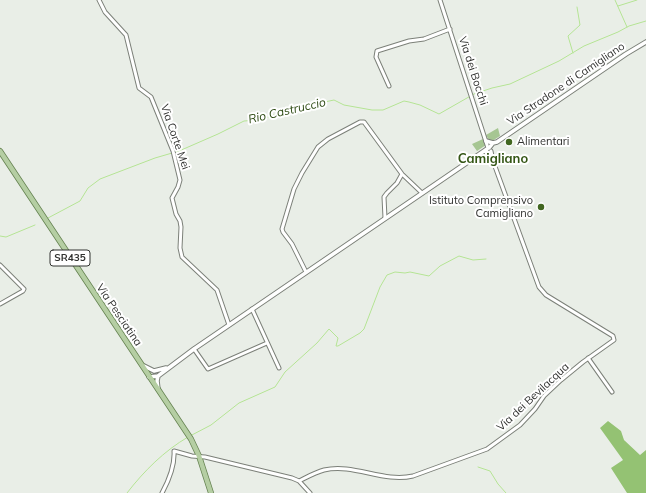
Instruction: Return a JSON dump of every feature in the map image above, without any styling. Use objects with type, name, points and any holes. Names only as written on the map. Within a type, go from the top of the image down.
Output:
[{"type":"main road","name":"Via Pesciatina","points":[[0,151],[149,378],[189,436],[199,456],[211,493]]},
{"type":"street","name":"Via Corte Mei","points":[[98,0],[105,12],[126,36],[140,88],[151,97],[173,151],[179,172],[180,183],[172,198],[181,227],[181,254],[184,260],[217,290],[229,325]]},
{"type":"street","name":"Via dei Bocchi","points":[[440,0],[488,150],[539,287],[546,295],[612,336],[614,340]]},
{"type":"street","points":[[389,86],[376,57],[377,51],[409,41],[424,39],[450,29]]},
{"type":"street","name":"Via Stradone di Camigliano","points":[[422,193],[478,155],[488,150],[495,143],[646,42]]},
{"type":"street","points":[[149,378],[158,376],[194,349],[422,193],[402,174],[364,122],[360,122],[318,147],[294,189],[282,229],[292,244],[306,272]]},
{"type":"street","points":[[486,141],[495,143]]},
{"type":"street","points":[[385,218],[384,197],[402,174]]},
{"type":"street","points":[[0,265],[24,288],[23,291],[0,304]]},
{"type":"street","points":[[252,309],[279,368]]},
{"type":"street","name":"Via dei Bevilacqua","points":[[299,481],[325,470],[339,469],[359,470],[392,478],[405,478],[485,451],[520,424],[535,409],[544,396],[588,358],[614,340]]},
{"type":"street","points":[[194,349],[208,369],[267,343]]},
{"type":"street","points":[[588,358],[612,392]]},
{"type":"street","points":[[141,365],[154,370],[167,368]]},
{"type":"street","points":[[149,378],[154,370]]},
{"type":"street","points":[[158,376],[157,381],[159,391]]},
{"type":"street","points":[[162,493],[174,466],[174,451],[284,476],[299,481],[310,493]]},
{"type":"green space","points":[[498,128],[500,136],[492,141],[489,140],[486,135]]},
{"type":"green space","points":[[483,139],[486,145],[477,151],[472,144]]},
{"type":"green space","points":[[608,421],[621,431],[624,440],[640,455],[646,450],[646,493],[627,493],[611,468],[623,460],[600,428]]},
{"type":"waterway","points":[[615,0],[627,27]]},
{"type":"waterway","points":[[618,6],[637,0]]},
{"type":"waterway","points":[[573,53],[568,36],[580,25],[577,7]]},
{"type":"waterway","name":"Rio Castruccio","points":[[48,218],[80,201],[88,188],[100,179],[155,158],[179,151],[244,121],[259,120],[292,109],[334,100],[344,105],[372,110],[383,110],[404,101],[420,105],[439,114],[474,94],[510,84],[559,61],[584,46],[629,26],[646,21]]},
{"type":"waterway","name":"Rio Castruccio","points":[[0,236],[6,237],[35,225]]},
{"type":"waterway","points":[[190,436],[211,425],[239,403],[275,387],[285,372],[317,343],[329,329],[338,338],[336,346],[360,333],[364,329],[380,287],[387,275],[395,272],[410,272],[429,276],[440,266],[459,256],[473,260],[486,259]]},
{"type":"waterway","points":[[127,493],[155,462],[188,437]]},
{"type":"waterway","points":[[478,467],[490,471],[506,493]]},
{"type":"place","name":"Alimentari","points":[[509,142]]},
{"type":"place","name":"Istituto Comprensivo Camigliano","points":[[541,207]]},
{"type":"district","name":"Camigliano","points":[[493,159]]}]
